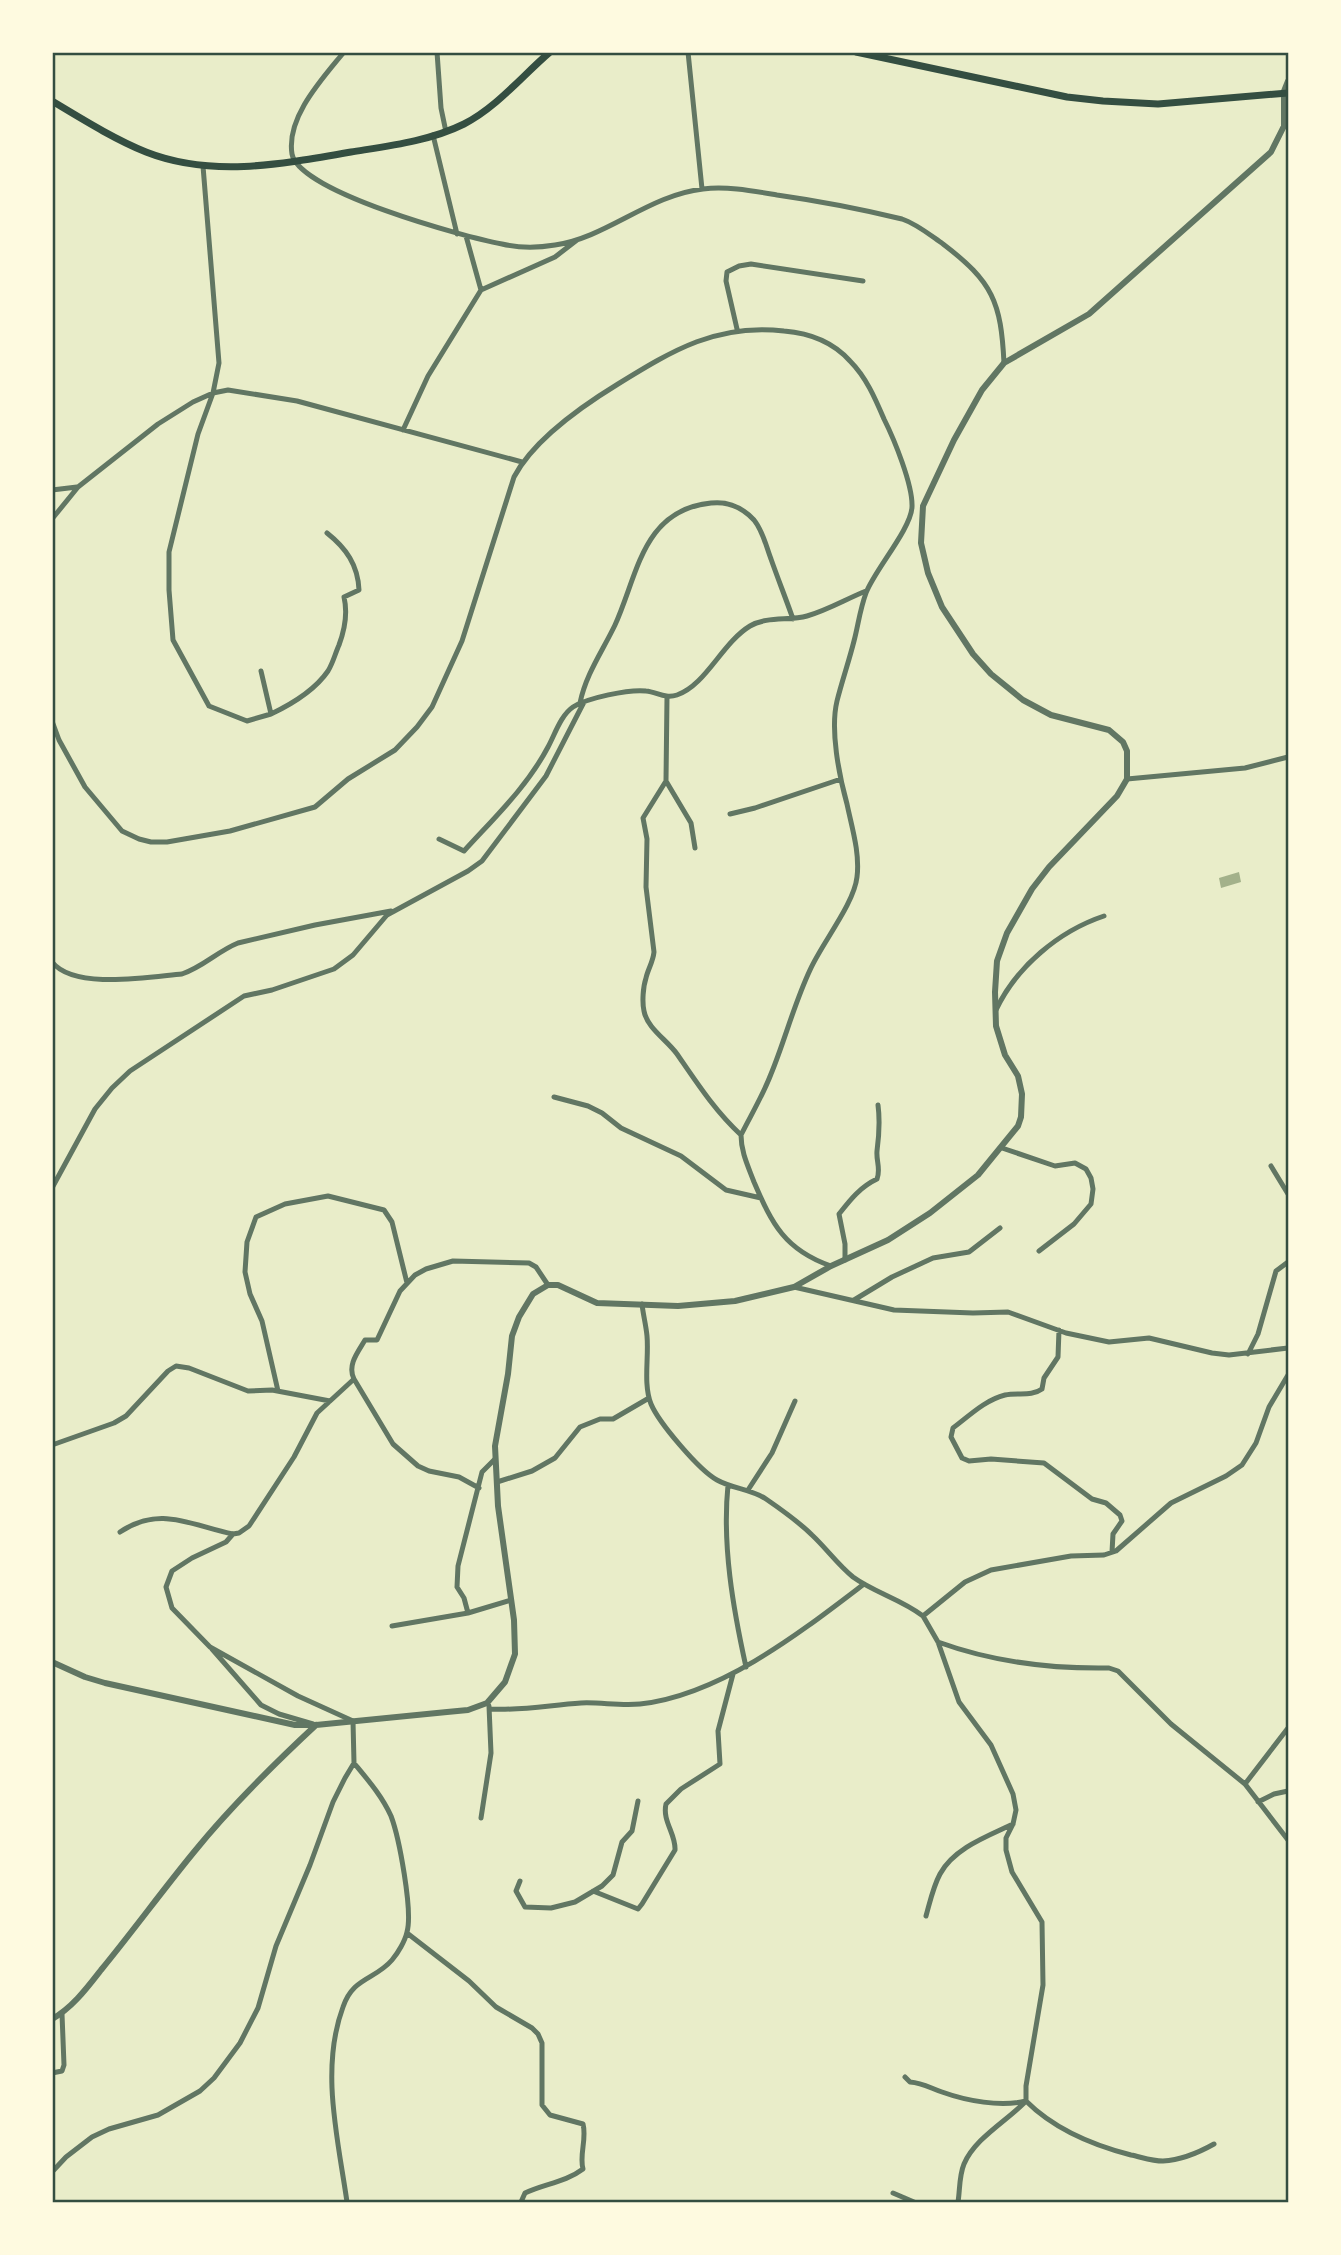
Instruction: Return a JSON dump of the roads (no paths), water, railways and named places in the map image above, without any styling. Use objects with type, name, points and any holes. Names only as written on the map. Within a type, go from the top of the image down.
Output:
[{"type":"main road","points":[[52,101],[137,148],[169,159],[202,166],[295,162],[446,132],[464,124],[487,108],[550,52]]},
{"type":"main road","points":[[856,52],[1067,97],[1103,101],[1158,104],[1286,92]]},
{"type":"street","points":[[344,52],[299,114],[292,145],[295,162],[314,177],[342,192],[388,212],[457,234],[504,245],[527,247],[559,245],[578,240]]},
{"type":"street","points":[[437,52],[441,108],[446,132]]},
{"type":"street","points":[[688,52],[702,189]]},
{"type":"street","points":[[481,1818],[491,1753],[489,1706],[505,1682],[515,1654],[514,1620],[500,1519],[495,1446],[512,1336],[533,1293],[548,1285],[558,1285],[597,1303],[678,1306],[719,1303],[794,1287],[831,1266],[888,1240],[930,1213],[978,1175],[1018,1126],[1022,1094],[1018,1076],[1005,1055],[996,1026],[998,961],[1007,933],[1041,877],[1117,796],[1127,779],[1128,751],[1118,736],[1102,727],[1051,715],[1023,700],[992,674],[961,639],[942,607],[928,573],[921,543],[923,506],[954,440],[982,390],[1004,363],[1089,314],[1271,152],[1284,126],[1289,81]]},
{"type":"street","points":[[433,135],[457,234]]},
{"type":"street","points":[[202,166],[219,351],[218,372],[198,434],[169,552],[169,590],[173,640],[209,706],[247,721],[271,714],[288,706],[316,685],[328,670],[344,632],[347,610],[344,597],[359,590],[355,566],[338,542],[327,533]]},
{"type":"street","points":[[403,430],[428,376],[481,290],[555,257],[578,240],[654,203],[702,189],[729,188],[815,201],[893,216],[914,223],[967,262],[991,291],[1002,327],[1004,363]]},
{"type":"street","points":[[466,236],[481,290]]},
{"type":"street","points":[[737,329],[726,281],[727,272],[739,266],[751,264],[863,281]]},
{"type":"street","points":[[52,720],[64,750],[85,787],[117,825],[139,839],[167,842],[230,831],[314,807],[348,779],[395,750],[432,706],[462,641],[514,477],[522,462],[580,409],[628,377],[702,339],[737,329],[800,332],[822,340],[848,358],[862,374],[889,428],[903,468],[912,507],[905,525],[866,591],[836,708],[841,779],[857,851],[855,887],[846,908],[811,967],[798,996],[771,1075],[741,1135],[743,1156],[772,1222],[788,1242],[808,1257],[831,1266]]},
{"type":"street","points":[[52,519],[78,487],[158,424],[193,402],[228,390],[297,401],[522,462]]},
{"type":"street","points":[[52,490],[78,487]]},
{"type":"street","points":[[52,962],[58,969],[83,979],[182,974],[196,969],[238,943],[394,910],[468,871],[490,852],[546,776],[582,703],[586,680],[617,620],[649,540],[665,523],[691,508],[725,502],[743,509],[753,519],[763,536],[793,620]]},
{"type":"street","points":[[912,507],[923,506]]},
{"type":"street","points":[[439,839],[464,851],[540,764],[565,715],[582,703],[642,690],[667,697],[677,695],[696,682],[732,640],[750,626],[770,620],[793,620],[821,612],[866,591]]},
{"type":"street","points":[[261,671],[271,714]]},
{"type":"street","points":[[667,697],[666,781],[691,823],[695,848]]},
{"type":"street","points":[[1127,779],[1245,768],[1289,757]]},
{"type":"street","points":[[730,814],[841,779]]},
{"type":"street","points":[[666,781],[643,817],[648,850],[646,897],[653,952],[645,981],[644,1012],[649,1024],[677,1054],[710,1103],[741,1135]]},
{"type":"street","points":[[52,1188],[95,1109],[130,1071],[244,996],[272,990],[334,969],[353,955],[394,910]]},
{"type":"street","points":[[996,1010],[1003,994],[1040,953],[1072,931],[1104,916]]},
{"type":"street","points":[[554,1097],[595,1110],[621,1128],[681,1156],[726,1190],[761,1198]]},
{"type":"street","points":[[845,1260],[839,1214],[853,1197],[866,1184],[877,1179],[879,1174],[876,1153],[880,1116],[878,1105]]},
{"type":"street","points":[[1002,1148],[1055,1166],[1075,1163],[1086,1169],[1091,1178],[1091,1204],[1074,1224],[1039,1251]]},
{"type":"street","points":[[1271,1166],[1289,1194]]},
{"type":"street","points":[[278,1391],[262,1321],[250,1294],[245,1272],[247,1242],[256,1217],[285,1204],[328,1196],[384,1210],[392,1222],[407,1283]]},
{"type":"street","points":[[854,1300],[892,1277],[933,1258],[969,1252],[1000,1228]]},
{"type":"street","points":[[479,1488],[459,1477],[418,1466],[393,1444],[352,1375],[352,1365],[365,1340],[377,1340],[400,1291],[415,1275],[436,1265],[462,1261],[529,1263],[536,1267],[548,1285]]},
{"type":"street","points":[[1248,1354],[1258,1334],[1276,1272],[1289,1262]]},
{"type":"street","points":[[794,1287],[894,1310],[1008,1312],[1059,1330],[1109,1342],[1149,1338],[1229,1355],[1289,1348]]},
{"type":"street","points":[[642,1304],[647,1336],[649,1398],[659,1417],[710,1475],[728,1485],[748,1489],[764,1498],[811,1534],[851,1575],[905,1603],[923,1616],[938,1642],[959,1702],[990,1745],[1008,1782],[1016,1810],[1006,1838],[1006,1850],[1013,1872],[1042,1922],[1044,1954],[1041,2005],[1026,2086],[1026,2101],[987,2134],[968,2157],[960,2178],[958,2203]]},
{"type":"street","points":[[1059,1330],[1058,1357],[1044,1378],[1042,1389],[1035,1395],[1006,1395],[988,1402],[953,1428],[951,1437],[962,1458],[970,1461],[991,1459],[1044,1463],[1092,1499],[1107,1503],[1122,1521],[1112,1534],[1112,1552]]},
{"type":"street","points":[[52,1445],[94,1431],[126,1416],[176,1366],[189,1368],[241,1389],[278,1391],[330,1401]]},
{"type":"street","points":[[923,1616],[965,1582],[991,1570],[1071,1556],[1104,1555],[1124,1545],[1171,1503],[1226,1476],[1242,1465],[1256,1443],[1269,1407],[1289,1375]]},
{"type":"street","points":[[120,1532],[135,1522],[156,1517],[175,1519],[233,1534],[239,1533],[249,1526],[294,1457],[313,1418],[355,1379]]},
{"type":"street","points":[[497,1482],[532,1471],[555,1458],[580,1427],[600,1419],[613,1419],[649,1398]]},
{"type":"street","points":[[748,1489],[772,1453],[795,1401]]},
{"type":"street","points":[[468,1613],[464,1598],[457,1587],[456,1577],[482,1472],[495,1459]]},
{"type":"street","points":[[728,1485],[730,1573],[746,1667]]},
{"type":"street","points":[[233,1534],[226,1542],[192,1558],[173,1571],[166,1587],[172,1608],[261,1705],[279,1714],[316,1725]]},
{"type":"street","points":[[52,1662],[105,1683],[282,1723],[316,1725],[489,1706],[508,1710],[582,1703],[638,1704],[676,1696],[733,1674],[864,1584]]},
{"type":"street","points":[[393,1626],[468,1613],[511,1600]]},
{"type":"street","points":[[938,1642],[1002,1661],[1109,1668],[1118,1671],[1171,1724],[1245,1784],[1289,1840]]},
{"type":"street","points":[[210,1647],[298,1696],[353,1721]]},
{"type":"street","points":[[593,1891],[631,1908],[638,1909],[642,1904],[675,1850],[676,1845],[665,1816],[666,1804],[681,1789],[720,1764],[718,1731],[733,1674]]},
{"type":"street","points":[[52,2172],[92,2137],[109,2129],[158,2115],[187,2100],[214,2078],[240,2043],[258,2008],[275,1946],[310,1866],[333,1802],[354,1763],[353,1721]]},
{"type":"street","points":[[52,2019],[62,2014],[89,1984],[229,1811],[316,1725]]},
{"type":"street","points":[[1245,1784],[1289,1728]]},
{"type":"street","points":[[347,2203],[331,2084],[340,2016],[352,1990],[390,1962],[407,1933],[406,1888],[393,1822],[373,1786],[354,1763]]},
{"type":"street","points":[[1258,1802],[1274,1794],[1289,1791]]},
{"type":"street","points":[[520,1881],[516,1891],[525,1907],[551,1908],[575,1902],[593,1891],[614,1875],[622,1842],[632,1831],[638,1801]]},
{"type":"street","points":[[926,1916],[935,1885],[948,1862],[959,1853],[1013,1824]]},
{"type":"street","points":[[407,1933],[469,1981],[496,2007],[532,2028],[542,2043],[542,2105],[550,2115],[583,2124],[583,2169],[575,2175],[538,2186],[525,2193],[522,2203]]},
{"type":"street","points":[[52,2073],[62,2071],[64,2065],[62,2014]]},
{"type":"street","points":[[905,2077],[910,2082],[924,2083],[940,2092],[961,2097],[1013,2104],[1026,2101]]},
{"type":"street","points":[[1026,2101],[1037,2112],[1085,2140],[1143,2158],[1160,2161],[1183,2158],[1214,2144]]},
{"type":"street","points":[[893,2193],[914,2203]]}]
